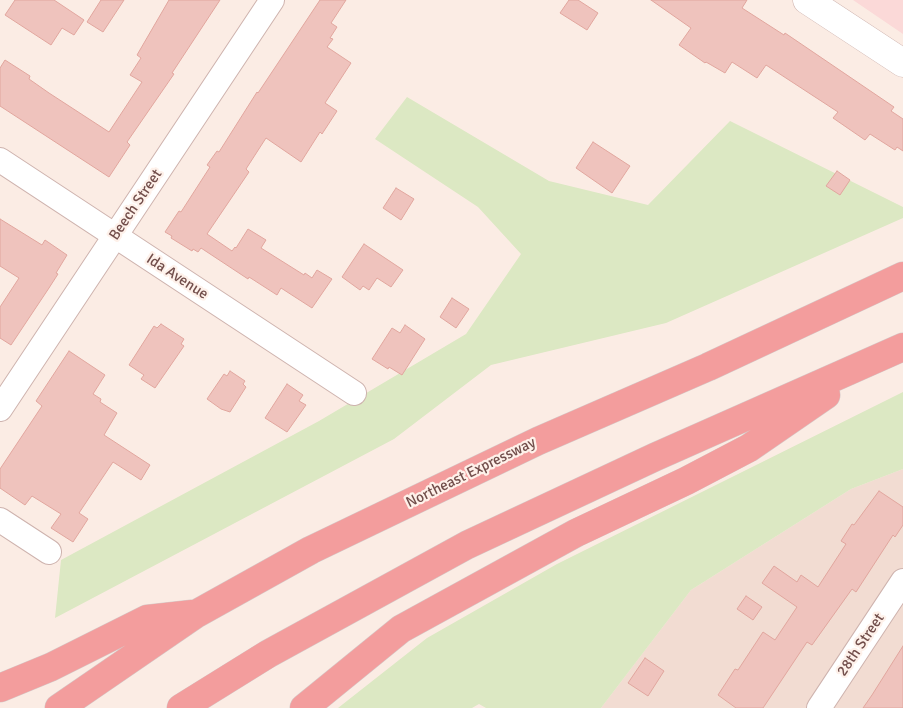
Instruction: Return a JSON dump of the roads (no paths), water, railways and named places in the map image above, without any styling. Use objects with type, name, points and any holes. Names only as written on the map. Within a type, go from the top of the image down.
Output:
[{"type":"highway","name":"Northeast Expressway","points":[[58,708],[196,614],[312,550],[538,441],[708,367],[903,276]]},
{"type":"highway","points":[[181,708],[268,654],[467,545],[655,456],[903,347]]},
{"type":"highway","points":[[304,708],[401,630],[576,533],[686,481],[749,448],[878,358]]},
{"type":"highway","points":[[0,688],[51,667],[147,619],[196,614]]},
{"type":"street","name":"Beech Street","points":[[0,409],[272,0]]},
{"type":"street","points":[[808,0],[903,63]]},
{"type":"street","name":"Ida Avenue","points":[[0,160],[354,393]]},
{"type":"street","points":[[0,520],[49,552]]},
{"type":"street","name":"28th Street","points":[[819,708],[903,581]]}]
